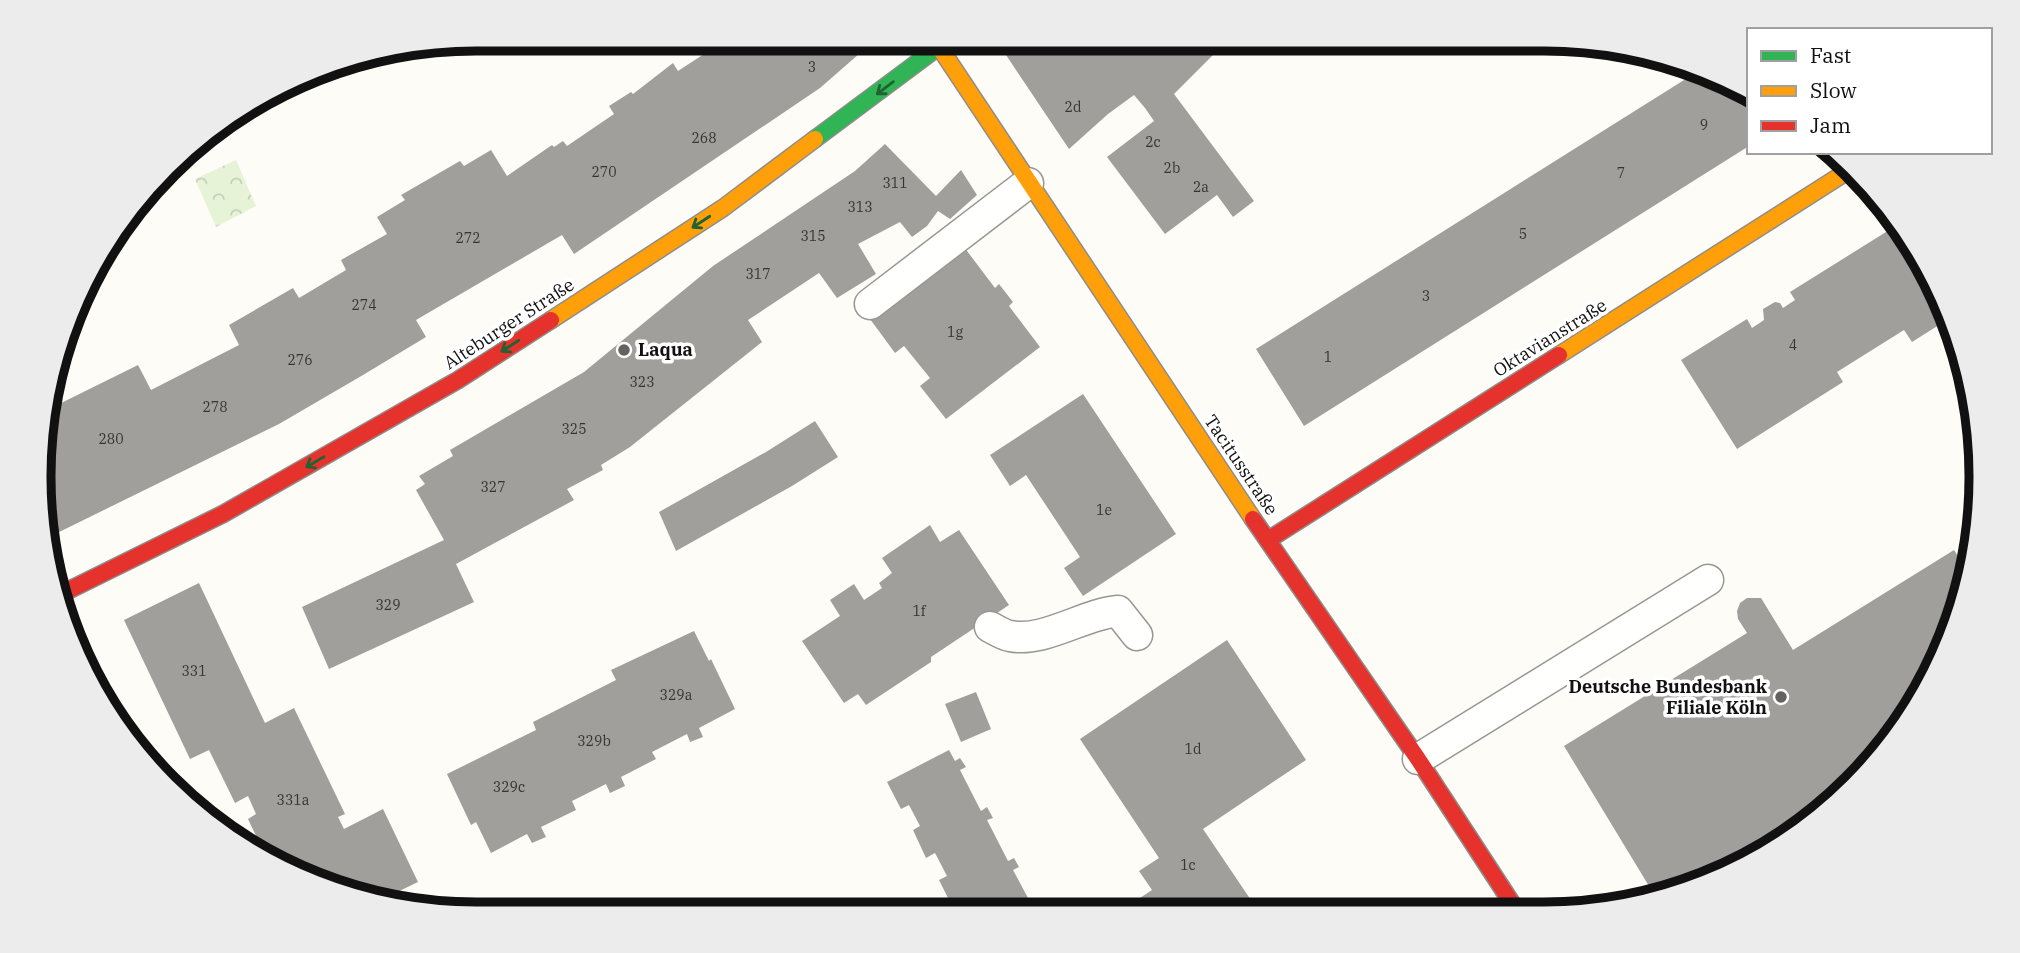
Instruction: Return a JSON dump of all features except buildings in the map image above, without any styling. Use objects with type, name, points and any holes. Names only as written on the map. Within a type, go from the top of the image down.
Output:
[{"type":"street","name":"Alteburger Straße","points":[[66,591],[223,514],[458,380],[723,208],[929,51]]},
{"type":"street","name":"Tacitusstraße","points":[[947,51],[1028,183],[1419,759],[1511,902]]},
{"type":"street","name":"Oktavianstraße","points":[[1268,540],[1844,174]]},
{"type":"lane","points":[[870,304],[1028,183]]},
{"type":"lane","points":[[1419,759],[1708,580]]},
{"type":"lane","points":[[990,627],[1010,636],[1034,636],[1099,613],[1118,611],[1138,635]]},
{"type":"green space","points":[[236,160],[256,206],[216,227],[195,179]]},
{"type":"traffic: fast","points":[[815,139],[933,51]]},
{"type":"traffic: slow","points":[[942,51],[1253,519]]},
{"type":"traffic: slow","points":[[551,320],[723,208],[815,139]]},
{"type":"traffic: slow","points":[[1559,355],[1844,174]]},
{"type":"traffic: jam","points":[[66,591],[223,514],[458,380],[551,320]]},
{"type":"traffic: jam","points":[[1268,540],[1559,355]]},
{"type":"traffic: jam","points":[[1253,519],[1418,759],[1511,902]]},
{"type":"place","name":"Laqua","points":[[624,350]]},
{"type":"place","name":"Deutsche Bundesbank Filiale Köln","points":[[1781,697]]}]
